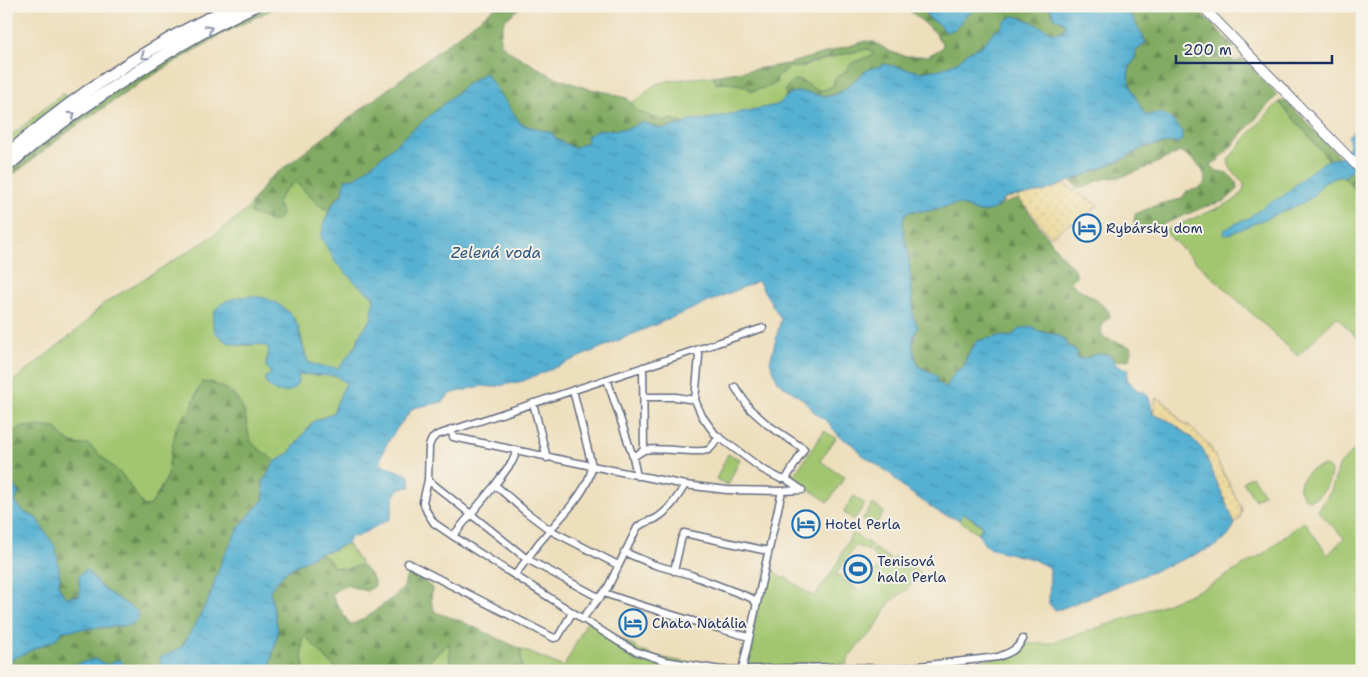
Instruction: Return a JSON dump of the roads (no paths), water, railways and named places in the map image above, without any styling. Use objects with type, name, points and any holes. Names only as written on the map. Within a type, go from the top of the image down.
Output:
[{"type":"highway","points":[[6,155],[52,118],[103,82],[170,38],[232,6]]},
{"type":"highway","points":[[6,167],[35,141],[110,88],[179,45],[254,6]]},
{"type":"main road","points":[[1202,6],[1362,170]]},
{"type":"street","points":[[763,328],[437,435],[432,439],[430,446],[424,506],[434,522],[453,536],[572,613],[619,642],[651,657],[665,661],[721,670],[836,667],[893,669],[994,657],[1010,653],[1020,645],[1023,639]]},
{"type":"street","points":[[437,435],[685,485],[727,490],[802,490],[762,469],[718,438],[702,416],[694,400],[699,356],[697,350]]},
{"type":"street","points":[[643,367],[644,450]]},
{"type":"street","points":[[607,379],[633,457],[637,476]]},
{"type":"street","points":[[736,387],[750,409],[768,426],[804,449],[784,479],[742,670]]},
{"type":"street","points":[[515,575],[586,485],[591,475],[592,466],[573,390]]},
{"type":"street","points":[[644,397],[676,397],[694,400]]},
{"type":"street","points":[[533,403],[547,458]]},
{"type":"street","points":[[451,429],[453,438]]},
{"type":"street","points":[[633,457],[644,450],[706,451],[712,447],[718,438]]},
{"type":"street","points":[[453,536],[495,485],[512,462],[517,451]]},
{"type":"street","points":[[428,480],[527,559],[602,595],[749,638]]},
{"type":"street","points":[[495,485],[550,530],[618,565]]},
{"type":"street","points":[[582,619],[612,580],[624,552],[639,525],[656,518],[668,509],[685,485]]},
{"type":"street","points":[[674,571],[684,533],[768,551]]},
{"type":"street","points":[[624,552],[655,565],[691,575],[751,598],[757,604]]},
{"type":"street","points":[[408,563],[554,638],[558,637],[572,613]]},
{"type":"street","points":[[751,598],[759,594]]},
{"type":"water","points":[[920,6],[981,6],[965,16],[955,29],[946,32],[930,19]]},
{"type":"water","name":"Zelená voda","points":[[1050,6],[1123,6],[1131,15],[1146,42],[1136,51],[1129,70],[1129,81],[1134,93],[1146,116],[1158,113],[1167,116],[1182,131],[1182,140],[1178,143],[1173,142],[1145,147],[1121,160],[1043,192],[1005,198],[996,208],[985,212],[978,212],[956,204],[928,211],[906,213],[903,218],[904,236],[908,250],[913,317],[918,327],[913,342],[918,366],[937,376],[937,382],[946,388],[955,372],[964,367],[966,359],[977,341],[1000,336],[1010,337],[1020,329],[1032,326],[1038,331],[1057,335],[1065,340],[1069,347],[1075,349],[1078,359],[1099,354],[1110,355],[1117,366],[1128,369],[1127,379],[1137,390],[1145,392],[1150,401],[1153,414],[1171,422],[1192,438],[1203,450],[1235,524],[1229,535],[1216,546],[1055,610],[1049,604],[1050,568],[1032,559],[992,549],[984,544],[978,533],[983,526],[964,513],[959,520],[940,513],[905,489],[888,472],[861,454],[857,448],[838,435],[828,422],[814,412],[804,400],[778,382],[770,362],[781,319],[758,281],[523,381],[493,387],[481,386],[450,394],[443,402],[413,408],[384,449],[380,464],[408,475],[410,479],[411,487],[398,489],[396,492],[390,519],[356,537],[352,536],[347,543],[333,550],[319,553],[285,572],[270,590],[278,631],[269,671],[162,671],[160,658],[182,647],[209,599],[222,560],[240,526],[264,499],[263,482],[275,462],[289,453],[313,422],[333,413],[346,383],[336,376],[299,374],[298,382],[294,389],[286,392],[276,392],[265,383],[266,377],[271,374],[266,366],[269,348],[257,344],[239,345],[226,341],[214,329],[213,315],[222,304],[236,298],[252,296],[275,302],[290,313],[297,324],[308,362],[321,367],[339,368],[357,344],[360,334],[372,318],[374,297],[356,283],[336,263],[321,237],[328,213],[343,193],[345,179],[356,178],[466,85],[485,73],[521,124],[552,133],[556,139],[574,148],[587,142],[587,136],[598,130],[627,129],[642,122],[661,129],[684,124],[691,120],[707,119],[777,105],[790,94],[797,92],[824,96],[835,95],[866,71],[884,64],[921,72],[941,69],[959,61],[968,52],[982,46],[995,30],[1001,29],[1004,22],[1013,16],[1029,21],[1054,33],[1063,31],[1066,25],[1061,20],[1055,19]]},
{"type":"water","points":[[1362,129],[1362,160],[1345,176],[1329,179],[1312,197],[1303,203],[1223,235],[1225,229],[1248,218],[1269,203],[1283,196],[1310,172],[1326,161],[1340,157],[1350,145],[1348,136],[1354,130]]},
{"type":"water","points":[[6,476],[19,493],[15,502],[24,512],[36,518],[56,548],[60,578],[58,585],[65,597],[80,596],[79,576],[86,569],[103,589],[137,611],[139,619],[130,625],[63,631],[56,639],[6,662]]},
{"type":"water","points":[[95,659],[108,665],[119,659],[131,671],[50,671]]},
{"type":"place","name":"Rybársky dom","points":[[1087,228]]},
{"type":"place","name":"Hotel Perla","points":[[806,524]]},
{"type":"place","name":"Tenisová hala Perla","points":[[858,569]]},
{"type":"place","name":"Chata Natália","points":[[633,623]]}]
